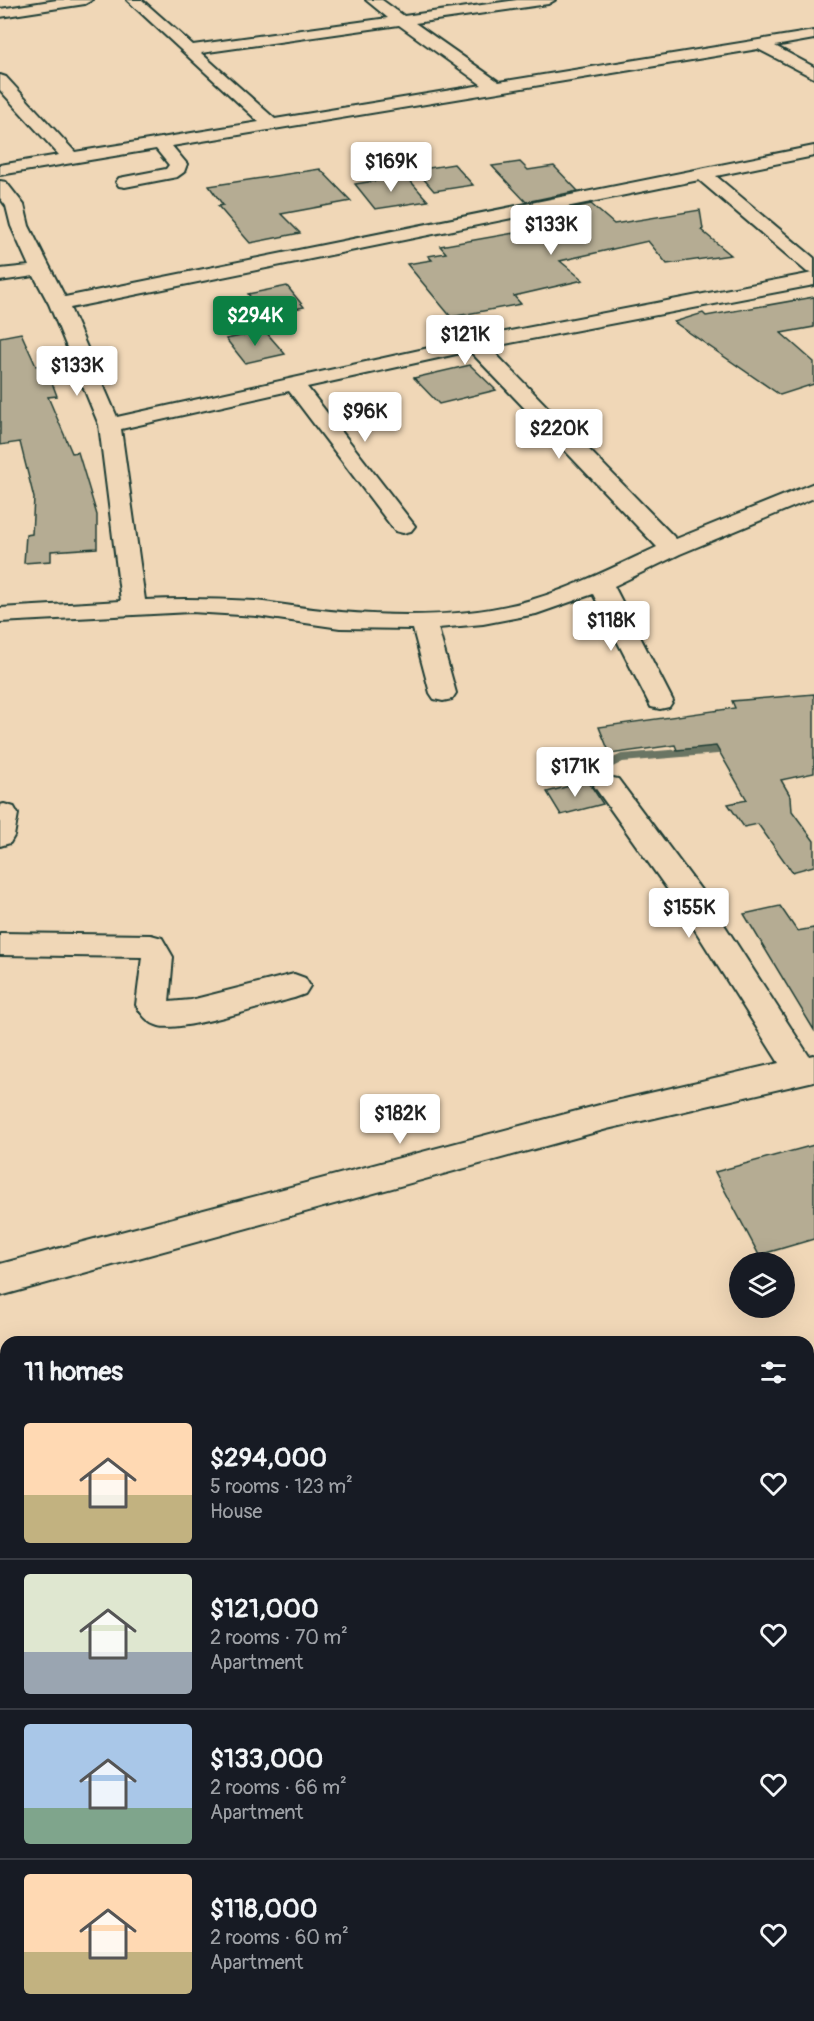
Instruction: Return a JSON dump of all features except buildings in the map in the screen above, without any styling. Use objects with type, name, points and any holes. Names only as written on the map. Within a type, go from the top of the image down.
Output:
[{"type":"street","points":[[0,13],[85,0]]},
{"type":"street","points":[[134,0],[273,126]]},
{"type":"street","points":[[373,0],[498,89]]},
{"type":"street","points":[[189,51],[548,0]]},
{"type":"street","points":[[0,170],[498,89],[810,35],[814,62]]},
{"type":"street","points":[[760,44],[814,73]]},
{"type":"street","points":[[0,80],[72,159]]},
{"type":"street","points":[[125,182],[171,173],[178,168],[178,164],[162,144]]},
{"type":"street","points":[[59,304],[814,152]]},
{"type":"street","points":[[703,174],[814,268]]},
{"type":"street","points":[[0,186],[15,205],[20,226],[59,304],[110,425],[134,607]]},
{"type":"street","points":[[0,275],[40,270]]},
{"type":"street","points":[[110,425],[474,344],[814,279]]},
{"type":"street","points":[[474,344],[672,549]]},
{"type":"street","points":[[294,384],[403,526]]},
{"type":"street","points":[[0,615],[191,605],[257,609],[340,620],[424,622],[483,617],[537,607],[600,583],[672,549],[814,490]]},
{"type":"street","points":[[600,583],[660,701]]},
{"type":"street","points":[[424,622],[443,693]]},
{"type":"street","points":[[0,1280],[607,1116],[808,1069],[696,906],[608,786]]},
{"type":"street","points":[[0,944],[151,946],[158,957],[152,1005],[162,1015],[191,1012],[294,986]]},
{"type":"waterway","points":[[602,768],[622,758],[729,749]]}]
